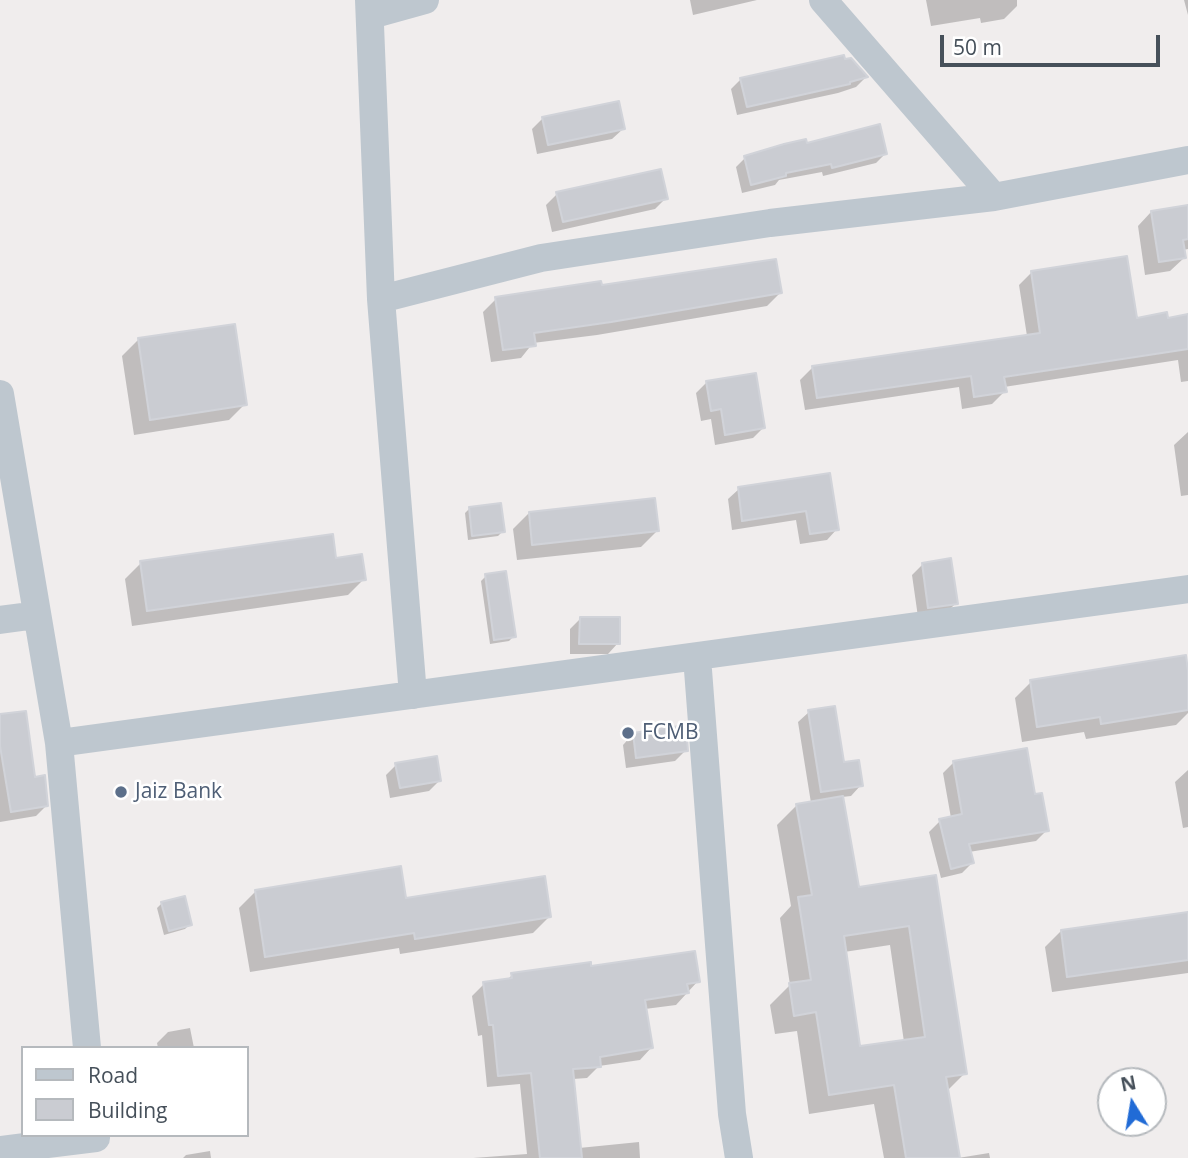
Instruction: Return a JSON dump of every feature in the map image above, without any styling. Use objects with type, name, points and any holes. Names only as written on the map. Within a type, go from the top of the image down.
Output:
[{"type":"street","points":[[413,695],[381,299],[370,7],[425,0]]},
{"type":"street","points":[[823,0],[994,197]]},
{"type":"street","points":[[381,299],[541,258],[770,223],[994,197],[1188,160]]},
{"type":"street","points":[[0,394],[59,743],[87,1046]]},
{"type":"street","points":[[59,743],[1188,589]]},
{"type":"street","points":[[0,620],[37,615]]},
{"type":"street","points":[[697,657],[730,1089],[739,1158]]},
{"type":"street","points":[[0,1150],[96,1144]]},
{"type":"building","points":[[844,55],[845,59],[851,58],[868,77],[850,84],[747,107],[740,78]]},
{"type":"building","points":[[619,101],[625,129],[548,145],[542,117]]},
{"type":"building","points":[[880,124],[887,154],[832,168],[831,164],[786,173],[786,176],[751,185],[744,156],[784,144],[806,139],[807,143]]},
{"type":"building","points":[[661,169],[668,199],[563,222],[556,192]]},
{"type":"building","points":[[1188,205],[1188,239],[1183,240],[1186,258],[1159,262],[1151,211]]},
{"type":"building","points":[[1127,256],[1137,318],[1167,312],[1168,318],[1188,314],[1188,349],[1004,377],[1007,392],[974,397],[971,376],[817,398],[812,366],[1040,333],[1031,271]]},
{"type":"building","points":[[776,259],[782,293],[534,333],[536,346],[503,350],[495,297],[601,281],[602,285]]},
{"type":"building","points":[[235,324],[247,405],[150,420],[138,338]]},
{"type":"building","points":[[756,373],[765,428],[725,435],[721,409],[711,411],[706,381]]},
{"type":"building","points":[[830,473],[839,530],[810,534],[806,511],[742,521],[738,487]]},
{"type":"building","points":[[655,498],[659,531],[532,545],[529,512]]},
{"type":"building","points":[[501,503],[505,532],[472,536],[469,507]]},
{"type":"building","points":[[333,534],[336,558],[362,554],[366,580],[147,611],[140,561]]},
{"type":"building","points":[[951,558],[958,604],[928,608],[922,563]]},
{"type":"building","points":[[506,571],[516,637],[494,640],[485,574]]},
{"type":"building","points":[[580,617],[620,617],[620,644],[579,644]]},
{"type":"building","points":[[1186,655],[1188,710],[1101,724],[1100,717],[1037,727],[1030,680]]},
{"type":"building","points":[[835,706],[844,762],[859,760],[863,786],[821,792],[808,710]]},
{"type":"building","points":[[26,711],[35,777],[45,775],[48,806],[11,812],[0,746],[0,714]]},
{"type":"building","points":[[686,725],[688,751],[636,758],[633,733]]},
{"type":"building","points":[[1027,748],[1035,794],[1042,793],[1049,831],[969,844],[974,863],[951,869],[939,819],[962,814],[953,761]]},
{"type":"building","points":[[437,756],[441,781],[400,788],[395,763]]},
{"type":"building","points":[[843,796],[859,887],[936,875],[967,1074],[946,1077],[960,1158],[906,1158],[894,1085],[829,1095],[816,1012],[794,1016],[789,983],[811,980],[798,897],[812,895],[796,804]],"holes":[[[909,926],[925,1037],[860,1046],[844,936]]]},
{"type":"building","points":[[401,866],[406,898],[545,876],[551,917],[415,939],[414,933],[265,957],[255,890]]},
{"type":"building","points":[[185,896],[192,925],[169,931],[161,902]]},
{"type":"building","points":[[1188,912],[1188,960],[1067,977],[1061,930]]},
{"type":"building","points":[[695,951],[700,982],[687,984],[689,993],[645,1000],[653,1048],[600,1057],[601,1067],[573,1069],[582,1158],[540,1158],[531,1073],[498,1076],[493,1025],[489,1025],[483,982],[512,978],[511,973],[591,962],[591,966]]},
{"type":"place","name":"FCMB","points":[[628,733]]},
{"type":"place","name":"Jaiz Bank","points":[[121,792]]}]
